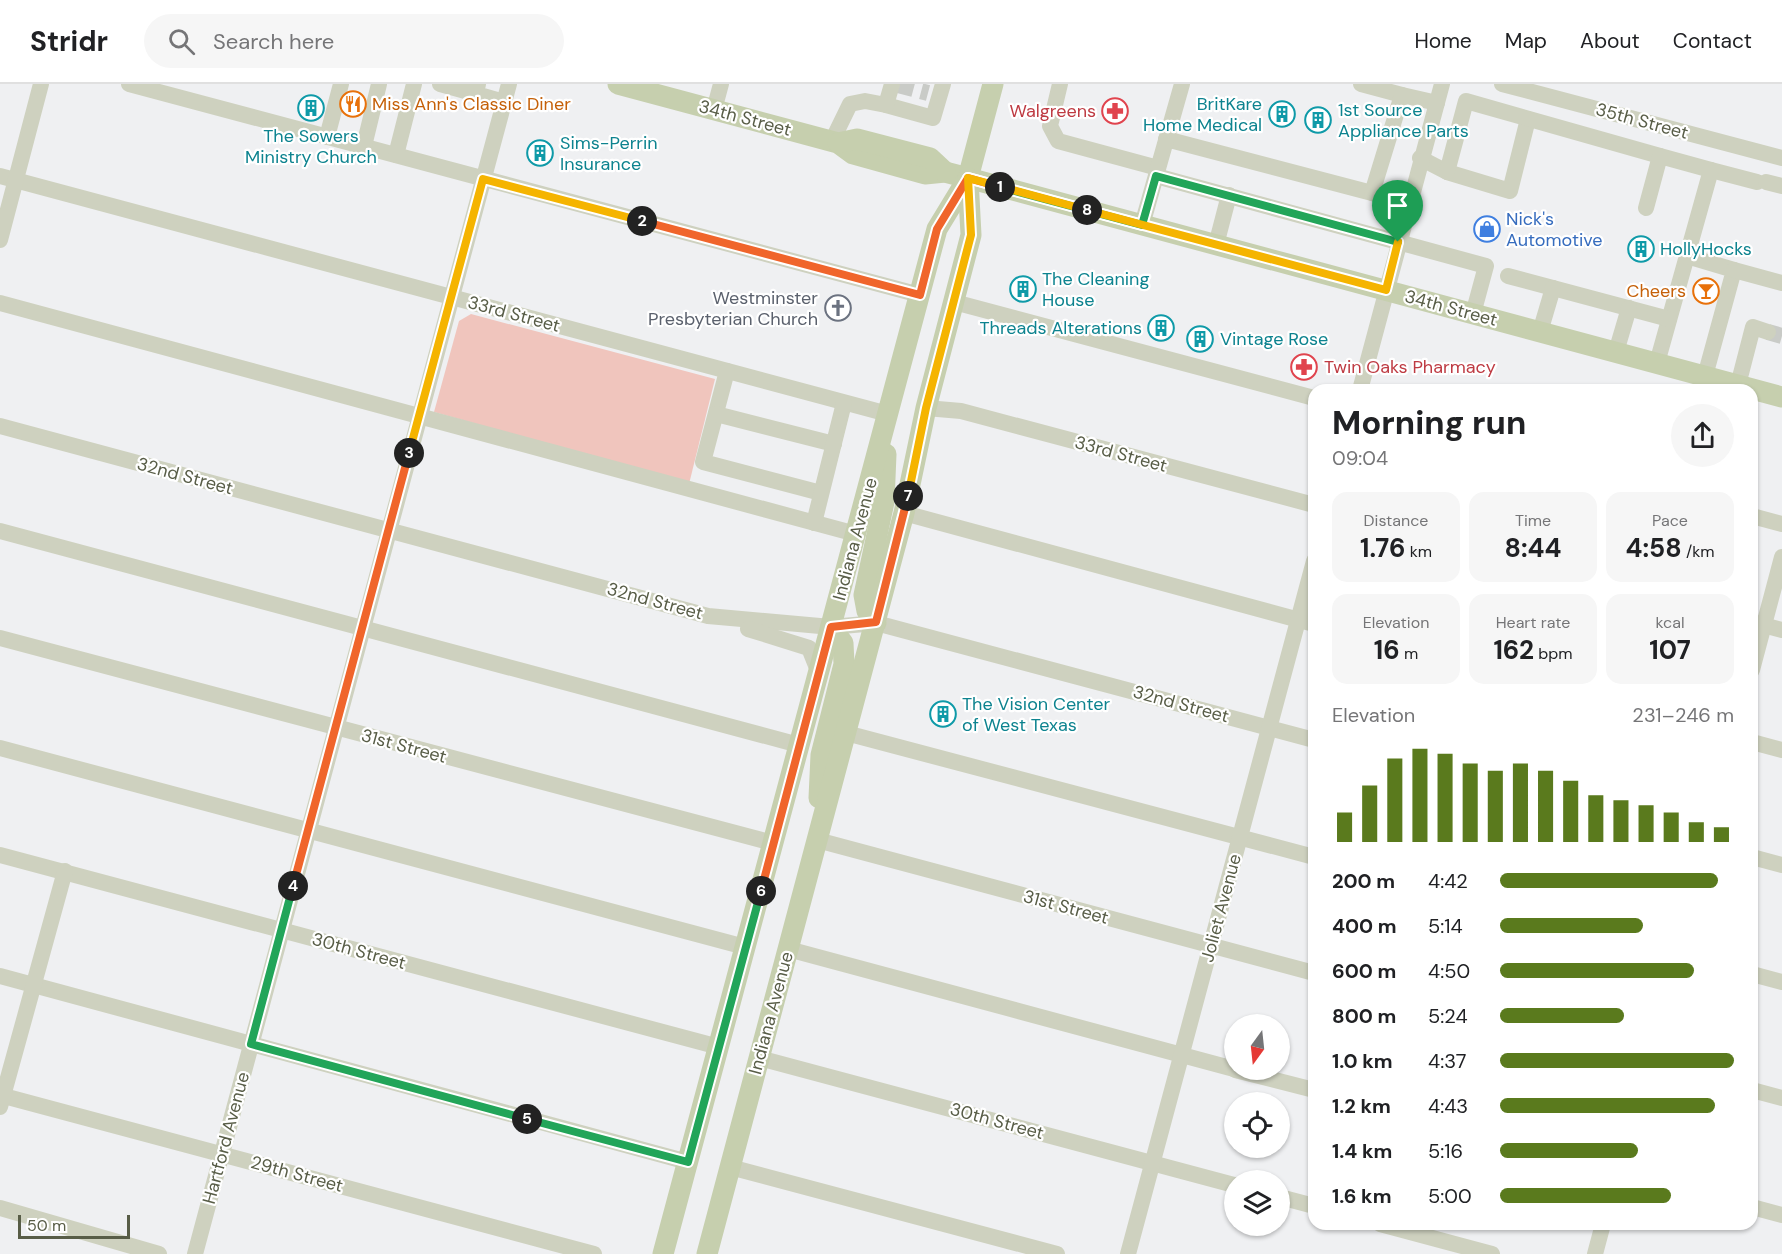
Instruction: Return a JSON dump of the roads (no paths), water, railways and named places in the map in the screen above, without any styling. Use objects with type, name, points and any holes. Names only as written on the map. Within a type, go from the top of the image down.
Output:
[{"type":"main road","name":"34th Street","points":[[618,84],[835,142],[857,139],[919,155],[930,158],[945,172],[1734,384]]},
{"type":"main road","name":"Indiana Avenue","points":[[663,1254],[937,229],[968,178],[993,84]]},
{"type":"main road","name":"Indiana Avenue","points":[[707,1254],[904,513],[926,408],[971,235],[968,178]]},
{"type":"main road","name":"34th Street","points":[[1758,390],[1782,397]]},
{"type":"main road","points":[[876,622],[867,611],[864,595],[884,502],[888,414]]},
{"type":"main road","points":[[817,840],[822,755],[845,657],[843,643],[831,627]]},
{"type":"street","points":[[0,240],[8,178],[41,84]]},
{"type":"street","points":[[129,84],[920,295]]},
{"type":"street","points":[[327,137],[341,84]]},
{"type":"street","points":[[364,146],[379,84]]},
{"type":"street","points":[[396,155],[414,84]]},
{"type":"street","points":[[440,84],[477,89],[504,102]]},
{"type":"street","name":"Hartford Avenue","points":[[195,1254],[509,84]]},
{"type":"street","points":[[714,110],[721,84]]},
{"type":"street","points":[[886,105],[895,84]]},
{"type":"street","points":[[1060,84],[1050,126],[1058,141],[1229,195],[1486,266],[1473,314]]},
{"type":"street","points":[[1142,225],[1182,84]]},
{"type":"street","points":[[1361,84],[1437,103]]},
{"type":"street","points":[[1361,384],[1420,158],[1442,84]]},
{"type":"street","name":"35th Street","points":[[1502,84],[1782,158]]},
{"type":"street","points":[[835,142],[850,105],[865,101],[933,118],[936,91]]},
{"type":"street","points":[[1372,193],[1402,95]]},
{"type":"street","points":[[1447,172],[1466,101],[1711,170],[1768,183]]},
{"type":"street","points":[[1420,158],[1447,172],[1510,190],[1528,119]]},
{"type":"street","points":[[1166,139],[1410,203]]},
{"type":"street","points":[[1646,208],[1660,156]]},
{"type":"street","points":[[1657,363],[1711,170]]},
{"type":"street","name":"33rd Street","points":[[8,178],[888,414]]},
{"type":"street","points":[[1216,245],[1229,195]]},
{"type":"street","points":[[1687,256],[1782,283]]},
{"type":"street","points":[[1706,376],[1734,270]]},
{"type":"street","points":[[1508,276],[1669,319]]},
{"type":"street","points":[[1540,332],[1553,288]]},
{"type":"street","points":[[954,302],[1308,396]]},
{"type":"street","points":[[0,303],[856,534]]},
{"type":"street","points":[[1616,352],[1629,308]]},
{"type":"street","points":[[1738,384],[1754,327],[1768,332]]},
{"type":"street","points":[[727,371],[702,462],[821,493]]},
{"type":"street","points":[[814,523],[844,403]]},
{"type":"street","name":"33rd Street","points":[[926,408],[961,411],[1308,504]]},
{"type":"street","points":[[716,414],[834,444]]},
{"type":"street","name":"32nd Street","points":[[0,426],[708,616],[831,627],[876,622],[1308,738]]},
{"type":"street","points":[[904,513],[1306,622]]},
{"type":"street","points":[[1758,518],[1782,524]]},
{"type":"street","points":[[0,531],[800,745]]},
{"type":"street","points":[[1782,557],[1758,624],[1782,630]]},
{"type":"street","name":"Joliet Avenue","points":[[1128,1254],[1270,728],[1306,622],[1308,607]]},
{"type":"street","points":[[708,616],[804,645],[812,652],[819,673]]},
{"type":"street","name":"31st Street","points":[[0,638],[773,843]]},
{"type":"street","points":[[846,733],[1308,855]]},
{"type":"street","points":[[1758,744],[1782,750]]},
{"type":"street","points":[[0,748],[745,948]]},
{"type":"street","name":"31st Street","points":[[817,840],[1308,971]]},
{"type":"street","name":"30th Street","points":[[0,855],[719,1047]]},
{"type":"street","points":[[1758,859],[1782,865]]},
{"type":"street","points":[[1,1099],[65,871]]},
{"type":"street","points":[[788,949],[1224,1066]]},
{"type":"street","points":[[0,976],[688,1162]]},
{"type":"street","points":[[1758,976],[1782,982]]},
{"type":"street","name":"30th Street","points":[[759,1058],[1224,1182]]},
{"type":"street","points":[[1276,1080],[1308,1088]]},
{"type":"street","points":[[1758,1092],[1782,1098]]},
{"type":"street","name":"29th Street","points":[[1,1099],[222,1154],[594,1254]]},
{"type":"street","points":[[730,1167],[1057,1254]]},
{"type":"street","points":[[1290,1200],[1308,1204]]},
{"type":"street","points":[[0,1208],[159,1254]]},
{"type":"street","points":[[1758,1209],[1782,1215]]},
{"type":"street","points":[[1402,1230],[1492,1254]]},
{"type":"street","points":[[1594,1254],[1601,1230]]},
{"type":"tunnel","points":[[898,85],[928,93]]},
{"type":"tunnel","points":[[1768,332],[1782,336]]},
{"type":"place","name":"Miss Ann's Classic Diner","points":[[353,104]]},
{"type":"place","name":"The Sowers Ministry Church","points":[[311,108]]},
{"type":"place","name":"Walgreens","points":[[1115,111]]},
{"type":"place","name":"BritKare Home Medical","points":[[1282,114]]},
{"type":"place","name":"1st Source Appliance Parts","points":[[1318,120]]},
{"type":"place","name":"Sims-Perrin Insurance","points":[[540,153]]},
{"type":"place","name":"Nick's Automotive","points":[[1487,229]]},
{"type":"place","name":"HollyHocks","points":[[1641,249]]},
{"type":"place","name":"The Cleaning House","points":[[1023,289]]},
{"type":"place","name":"Cheers","points":[[1706,291]]},
{"type":"place","name":"Westminster Presbyterian Church","points":[[838,308]]},
{"type":"place","name":"Threads Alterations","points":[[1161,328]]},
{"type":"place","name":"Vintage Rose","points":[[1200,339]]},
{"type":"place","name":"Twin Oaks Pharmacy","points":[[1304,367]]},
{"type":"place","name":"The Vision Center of West Texas","points":[[943,714]]}]
